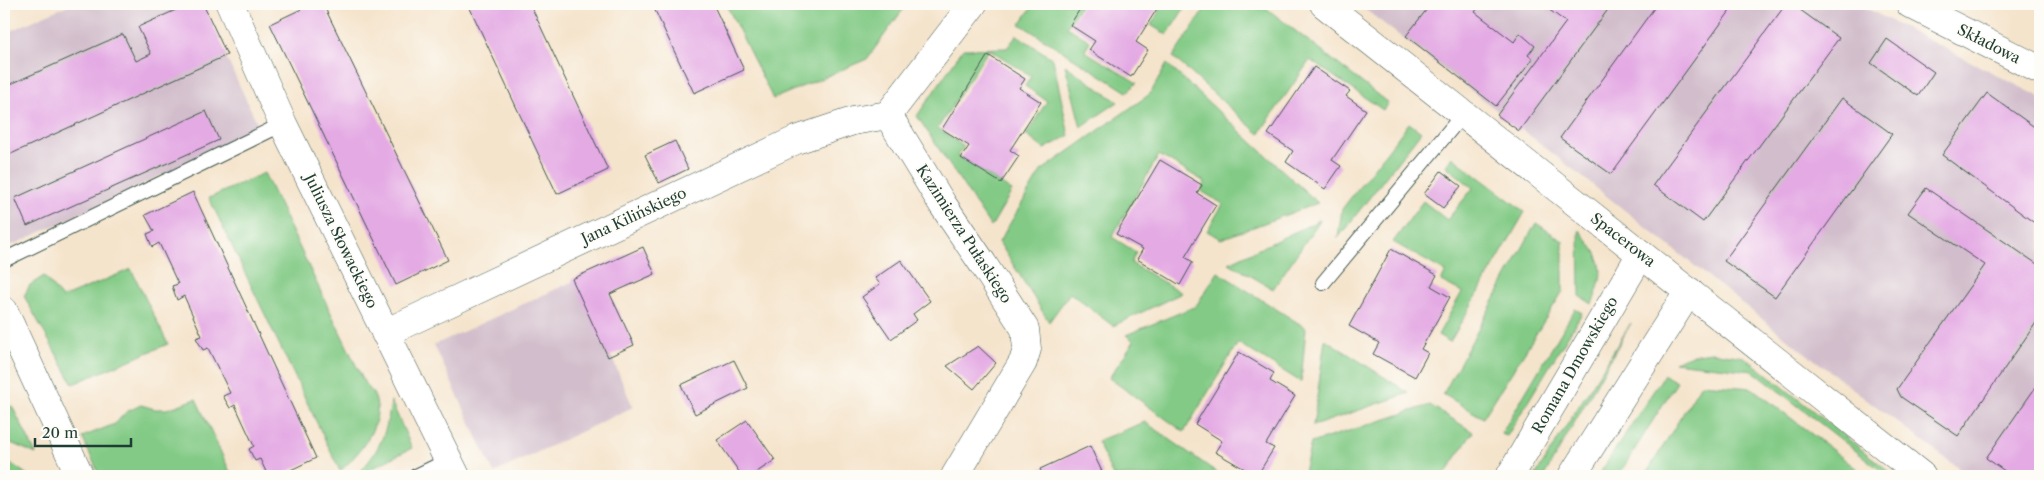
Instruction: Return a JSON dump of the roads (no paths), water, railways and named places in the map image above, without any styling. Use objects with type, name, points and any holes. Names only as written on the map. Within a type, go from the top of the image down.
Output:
[{"type":"street","name":"Juliusza Słowackiego","points":[[230,4],[284,124],[452,468]]},
{"type":"street","points":[[888,115],[973,4]]},
{"type":"street","name":"Spacerowa","points":[[1324,4],[1922,476]]},
{"type":"street","name":"Składowa","points":[[1910,4],[2040,70]]},
{"type":"street","name":"Jana Kilińskiego","points":[[385,333],[796,140],[853,120],[888,115]]},
{"type":"street","name":"Kazimierza Pułaskiego","points":[[888,115],[943,205],[1025,329],[1028,348],[1024,362],[955,476]]},
{"type":"street","name":"Romana Dmowskiego","points":[[1510,476],[1641,254]]},
{"type":"street","points":[[1572,476],[1689,292]]},
{"type":"street","points":[[6,322],[80,476]]},
{"type":"lane","points":[[1323,283],[1464,114]]},
{"type":"lane","points":[[4,260],[284,124]]},
{"type":"lane","points":[[416,476],[452,468]]}]
